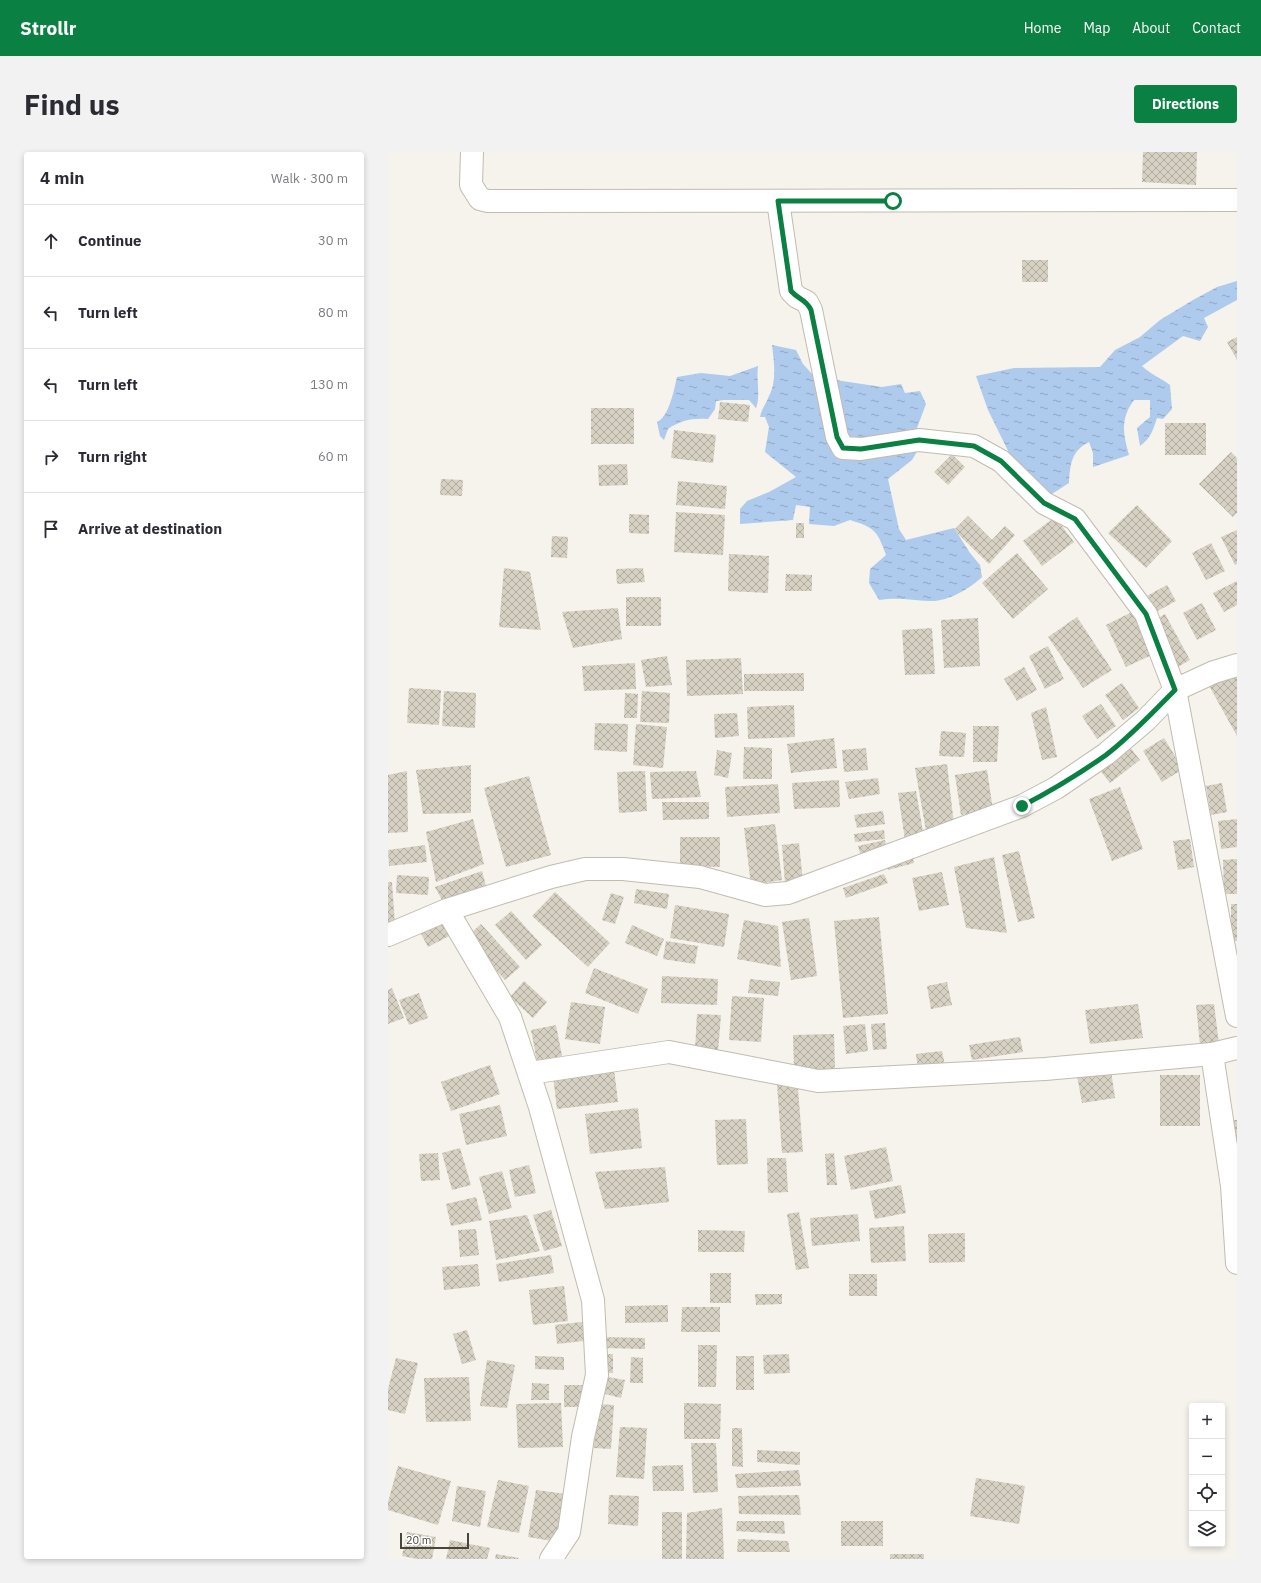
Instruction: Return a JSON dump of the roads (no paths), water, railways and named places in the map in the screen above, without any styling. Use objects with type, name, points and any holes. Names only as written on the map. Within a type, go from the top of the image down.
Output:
[{"type":"street","points":[[472,152],[471,185],[480,199],[488,201],[1237,200]]},
{"type":"street","points":[[778,201],[791,291],[797,297],[807,302],[811,310],[837,437],[843,448],[861,449],[919,440],[974,446],[1001,461],[1044,503],[1075,519],[1146,614],[1175,690],[1237,1016]]},
{"type":"street","points":[[388,935],[447,910],[551,877],[585,869],[623,869],[700,877],[765,894],[788,893],[1029,803],[1056,788],[1106,754],[1146,720],[1175,690],[1214,672],[1237,664]]},
{"type":"street","points":[[447,910],[510,1017],[530,1073],[593,1300],[597,1376],[583,1437],[569,1532],[550,1559]]},
{"type":"street","points":[[530,1073],[669,1052],[818,1081],[1045,1070],[1212,1054],[1237,1048]]},
{"type":"street","points":[[1212,1054],[1232,1186],[1237,1263]]},
{"type":"water","points":[[1237,281],[1237,300],[1204,318],[1208,327],[1200,341],[1183,336],[1142,366],[1170,385],[1172,409],[1163,419],[1157,418],[1153,430],[1147,440],[1140,446],[1137,428],[1150,417],[1150,400],[1134,400],[1126,414],[1124,427],[1125,440],[1129,455],[1093,467],[1093,453],[1089,442],[1075,454],[1071,464],[1069,483],[1044,499],[1017,469],[988,410],[976,376],[1014,368],[1100,367],[1115,350],[1140,337],[1160,320],[1217,287]]},
{"type":"water","points":[[772,345],[796,350],[803,364],[813,375],[882,387],[901,384],[905,393],[920,391],[926,404],[917,428],[919,448],[912,460],[888,479],[899,529],[906,540],[954,528],[970,553],[980,565],[982,577],[958,594],[936,601],[898,599],[879,600],[869,583],[870,569],[886,555],[877,535],[865,525],[850,520],[834,526],[809,524],[810,507],[796,505],[793,520],[740,524],[740,509],[747,501],[769,492],[796,477],[765,452],[769,427],[765,417],[760,417],[772,390],[774,378],[774,358]]},
{"type":"water","points":[[758,366],[758,398],[756,408],[749,400],[716,401],[715,409],[708,419],[692,419],[682,422],[668,429],[664,440],[660,436],[657,422],[665,415],[668,409],[673,396],[677,377],[701,373],[730,376]]}]
